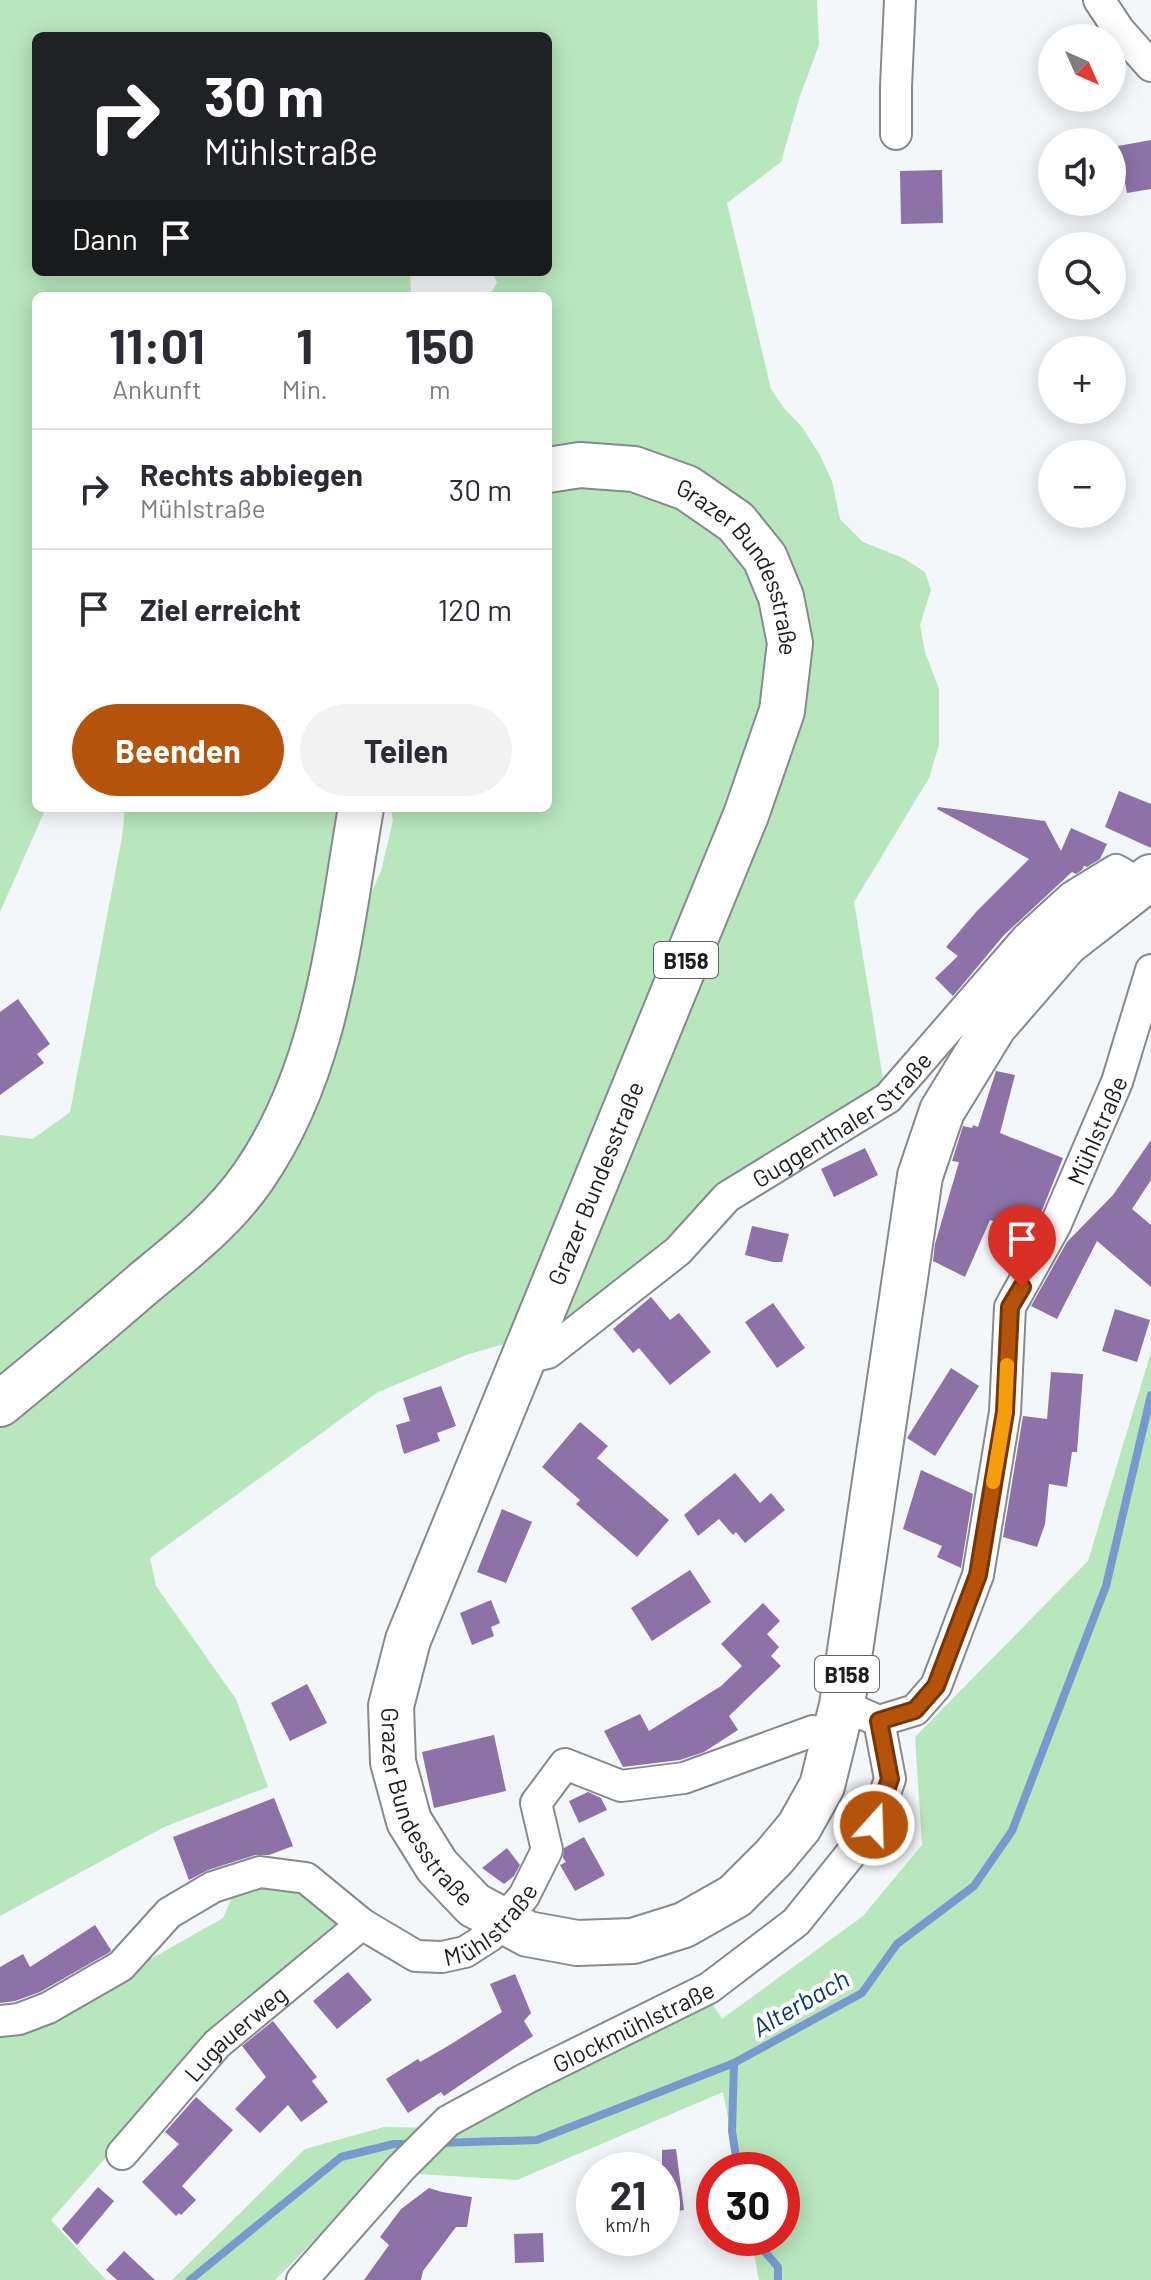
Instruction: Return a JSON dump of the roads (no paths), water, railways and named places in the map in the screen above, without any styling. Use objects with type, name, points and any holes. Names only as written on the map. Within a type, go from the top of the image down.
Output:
[{"type":"main road","name":"Grazer Bundesstraße","points":[[552,469],[580,465],[634,469],[687,488],[736,522],[765,558],[781,597],[790,643],[782,711],[765,764],[408,1640],[391,1706],[393,1762],[409,1821],[437,1866],[474,1905],[528,1934],[577,1943],[633,1941],[684,1925],[735,1896],[799,1827],[822,1786],[852,1720],[920,1176],[942,1111],[994,1026],[1066,943],[1145,881]]},
{"type":"main road","points":[[0,1404],[206,1231],[259,1167],[285,1122],[307,1070],[320,1026],[360,812]]},
{"type":"street","points":[[896,134],[900,0]]},
{"type":"street","points":[[1099,0],[1119,30],[1151,66]]},
{"type":"street","name":"Guggenthaler Straße","points":[[522,1359],[548,1353],[678,1251],[727,1197],[888,1098],[1027,938],[1072,897],[1116,870],[1145,881]]},
{"type":"street","name":"Mühlstraße","points":[[0,2021],[19,2019],[61,2001],[121,1966],[169,1913],[213,1887],[260,1872],[306,1878],[362,1924],[416,1956],[442,1957],[465,1952],[490,1936],[524,1896],[547,1850],[536,1803],[565,1764],[621,1786],[684,1778],[813,1731],[852,1720],[915,1710],[936,1686],[978,1575],[1005,1412],[1010,1307],[1055,1226],[1117,1082],[1151,970]]},
{"type":"street","name":"Glockmühlstraße","points":[[302,2280],[401,2168],[448,2121],[527,2078],[709,1988],[796,1922],[874,1825],[890,1779],[852,1720]]},
{"type":"street","name":"Lugauerweg","points":[[122,2154],[217,2044],[362,1924]]},
{"type":"waterway","name":"Alterbach","points":[[438,2143],[537,2140],[734,2063],[862,1993],[897,1944],[974,1886],[1012,1831],[1106,1586],[1151,1395]]},
{"type":"waterway","points":[[734,2063],[732,2131],[735,2152]]},
{"type":"waterway","name":"Alterbach","points":[[190,2280],[341,2157],[394,2144],[412,2144]]},
{"type":"waterway","points":[[769,2256],[778,2267],[778,2280]]}]
